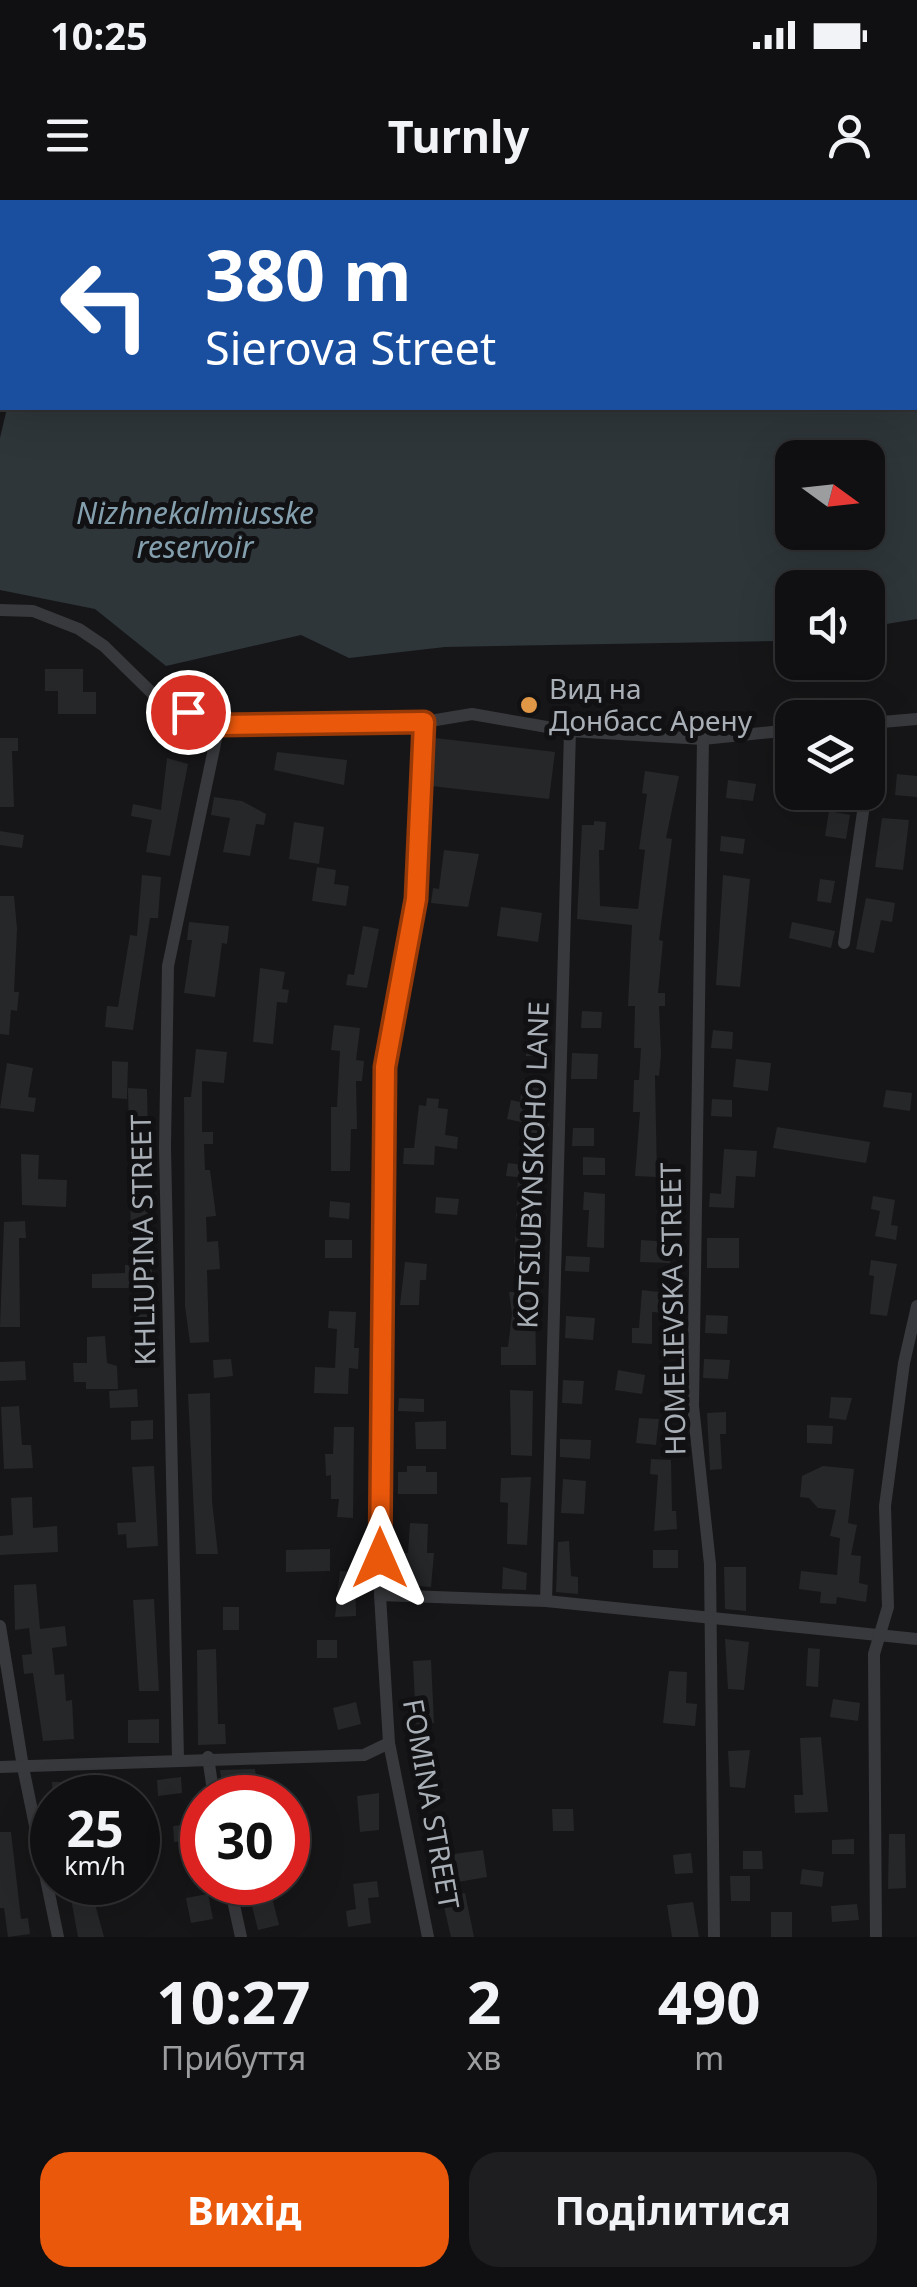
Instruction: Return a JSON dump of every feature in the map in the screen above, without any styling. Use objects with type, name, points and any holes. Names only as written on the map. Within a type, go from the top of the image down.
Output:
[{"type":"street","points":[[0,610],[33,611],[79,629],[104,646],[157,698],[220,725],[424,722],[472,714],[570,730],[702,739],[775,732]]},
{"type":"street","points":[[885,722],[917,719]]},
{"type":"street","name":"FOMINA STREET","points":[[424,722],[416,899],[385,1067],[380,1595],[389,1743],[428,1937]]},
{"type":"street","name":"KHLIUPINA STREET","points":[[178,1759],[164,1148],[168,966],[220,725]]},
{"type":"street","name":"KOTSIUBYNSKOHO LANE","points":[[546,1601],[570,730]]},
{"type":"street","name":"HOMELIEVSKA STREET","points":[[702,739],[693,1406],[710,1564],[714,1937]]},
{"type":"street","points":[[844,943],[861,810]]},
{"type":"street","points":[[876,1937],[873,1676],[879,1634],[888,1607],[885,1506],[904,1363],[917,1306]]},
{"type":"street","points":[[380,1595],[546,1601],[917,1639]]},
{"type":"street","points":[[0,1626],[23,1768],[58,1937]]},
{"type":"street","points":[[0,1767],[208,1757],[364,1755],[389,1743]]},
{"type":"street","points":[[208,1757],[211,1775]]},
{"type":"street","points":[[234,1905],[241,1937]]},
{"type":"water","name":"Nizhnekalmiusske reservoir","points":[[7,410],[917,410],[917,619],[885,624],[885,570],[775,570],[775,641],[445,647],[349,658],[301,635],[166,666],[95,609],[0,590],[0,438]]},
{"type":"building","points":[[45,669],[83,669],[83,692],[96,692],[96,714],[58,714],[58,691],[45,691]]},
{"type":"building","points":[[0,738],[18,738],[18,751],[12,751],[14,807],[0,807]]},
{"type":"building","points":[[435,738],[555,752],[549,799],[431,786]]},
{"type":"building","points":[[277,752],[347,760],[344,785],[274,770]]},
{"type":"building","points":[[167,758],[188,764],[170,856],[146,852],[152,820],[131,816],[133,804],[161,810]]},
{"type":"building","points":[[645,771],[679,776],[666,838],[672,839],[659,940],[663,941],[658,993],[665,993],[665,1006],[659,1006],[661,1054],[659,1076],[655,1075],[657,1177],[635,1176],[640,1112],[633,1112],[634,1080],[639,1080],[641,1048],[634,1048],[635,1006],[628,1006],[632,925],[577,919],[582,825],[594,825],[594,821],[606,822],[604,850],[599,850],[600,906],[638,909],[645,850],[639,849],[647,794],[642,793]]},
{"type":"building","points":[[897,774],[917,776],[917,797],[895,795]]},
{"type":"building","points":[[728,780],[756,784],[753,801],[726,798]]},
{"type":"building","points":[[214,797],[242,801],[266,814],[264,825],[256,824],[250,856],[223,852],[230,818],[211,815]]},
{"type":"building","points":[[829,811],[850,815],[846,839],[825,836]]},
{"type":"building","points":[[882,818],[909,820],[903,870],[875,867]]},
{"type":"building","points":[[294,822],[324,827],[319,864],[289,859]]},
{"type":"building","points":[[0,831],[24,835],[22,848],[0,845]]},
{"type":"building","points":[[721,836],[745,839],[743,854],[720,851]]},
{"type":"building","points":[[444,850],[479,854],[468,907],[431,903],[433,888],[439,889]]},
{"type":"building","points":[[317,867],[336,870],[334,884],[349,886],[346,906],[312,901]]},
{"type":"building","points":[[142,875],[161,877],[158,918],[150,918],[133,1030],[105,1027],[107,1006],[118,1007],[130,935],[137,936]]},
{"type":"building","points":[[723,875],[750,879],[740,987],[716,985]]},
{"type":"building","points":[[820,879],[835,881],[831,903],[817,901]]},
{"type":"building","points":[[0,896],[14,896],[17,929],[14,992],[19,992],[17,1011],[11,1010],[9,1035],[0,1034]]},
{"type":"building","points":[[866,898],[895,903],[892,922],[881,920],[874,953],[856,949]]},
{"type":"building","points":[[501,907],[542,913],[538,942],[497,936]]},
{"type":"building","points":[[189,922],[229,926],[227,944],[222,943],[215,997],[184,993],[192,940],[187,940]]},
{"type":"building","points":[[792,922],[835,931],[831,948],[789,938]]},
{"type":"building","points":[[363,926],[379,929],[367,988],[346,985],[348,974],[354,975]]},
{"type":"building","points":[[260,968],[285,972],[282,989],[289,990],[287,1003],[277,1002],[273,1044],[253,1042]]},
{"type":"building","points":[[582,1011],[602,1012],[601,1028],[581,1028]]},
{"type":"building","points":[[527,1023],[541,1023],[540,1056],[526,1056]]},
{"type":"building","points":[[334,1025],[360,1028],[356,1060],[364,1061],[362,1081],[356,1081],[357,1129],[351,1129],[350,1171],[331,1171],[331,1107],[337,1107],[340,1051],[331,1050]]},
{"type":"building","points":[[713,1030],[733,1032],[732,1049],[711,1048]]},
{"type":"building","points":[[196,1049],[227,1052],[224,1083],[202,1081],[202,1132],[213,1132],[213,1144],[204,1144],[205,1170],[210,1170],[216,1216],[206,1217],[207,1242],[218,1241],[220,1269],[207,1270],[209,1342],[190,1343],[185,1306],[184,1097],[191,1097]]},
{"type":"building","points":[[572,1053],[598,1054],[597,1079],[571,1079]]},
{"type":"building","points":[[736,1059],[771,1063],[768,1091],[733,1087]]},
{"type":"building","points":[[112,1061],[128,1062],[127,1099],[112,1098]]},
{"type":"building","points":[[7,1063],[33,1068],[28,1097],[36,1098],[34,1112],[0,1108]]},
{"type":"building","points":[[523,1079],[544,1081],[540,1123],[549,1124],[547,1146],[524,1143],[526,1123],[507,1119],[511,1100],[520,1102]]},
{"type":"building","points":[[128,1088],[147,1089],[148,1134],[129,1135]]},
{"type":"building","points":[[886,1090],[912,1093],[910,1111],[883,1107]]},
{"type":"building","points":[[427,1098],[439,1099],[438,1108],[448,1109],[445,1135],[458,1137],[457,1149],[435,1146],[434,1165],[403,1164],[404,1148],[414,1148],[419,1105],[426,1106]]},
{"type":"building","points":[[712,1099],[732,1100],[732,1117],[711,1116]]},
{"type":"building","points":[[777,1127],[870,1142],[866,1163],[773,1148]]},
{"type":"building","points":[[573,1128],[594,1128],[594,1146],[572,1146]]},
{"type":"building","points":[[724,1149],[757,1151],[755,1177],[736,1176],[734,1208],[709,1207],[710,1193],[721,1194]]},
{"type":"building","points":[[21,1154],[39,1155],[38,1179],[67,1180],[66,1207],[22,1205]]},
{"type":"building","points":[[583,1157],[605,1158],[605,1175],[583,1175]]},
{"type":"building","points":[[508,1163],[538,1167],[535,1270],[514,1269],[518,1177],[506,1176]]},
{"type":"building","points":[[129,1164],[148,1164],[154,1322],[135,1323],[134,1288],[92,1288],[92,1274],[125,1273],[125,1265],[132,1265]]},
{"type":"building","points":[[584,1192],[605,1194],[604,1248],[587,1247],[589,1210],[583,1210]]},
{"type":"building","points":[[873,1196],[895,1200],[891,1225],[898,1226],[896,1240],[875,1236],[880,1211],[871,1209]]},
{"type":"building","points":[[436,1197],[459,1199],[457,1215],[435,1213]]},
{"type":"building","points":[[330,1201],[350,1203],[349,1219],[329,1217]]},
{"type":"building","points":[[25,1221],[26,1238],[19,1238],[20,1327],[0,1327],[4,1222]]},
{"type":"building","points":[[707,1238],[739,1238],[739,1268],[707,1268]]},
{"type":"building","points":[[325,1240],[352,1240],[352,1258],[325,1258]]},
{"type":"building","points":[[641,1240],[671,1242],[670,1263],[640,1262]]},
{"type":"building","points":[[566,1256],[590,1257],[589,1272],[565,1271]]},
{"type":"building","points":[[871,1260],[897,1264],[887,1316],[870,1314],[874,1276],[869,1275]]},
{"type":"building","points":[[405,1262],[427,1264],[426,1280],[420,1280],[419,1305],[400,1305]]},
{"type":"building","points":[[642,1290],[667,1293],[665,1313],[652,1312],[652,1344],[632,1343],[632,1328],[639,1328]]},
{"type":"building","points":[[509,1292],[535,1292],[536,1365],[501,1365],[501,1347],[508,1347],[512,1314]]},
{"type":"building","points":[[329,1311],[356,1312],[354,1348],[359,1348],[358,1369],[349,1368],[348,1394],[314,1393],[315,1367],[335,1368],[337,1329],[328,1328]]},
{"type":"building","points":[[706,1315],[728,1316],[727,1334],[705,1333]]},
{"type":"building","points":[[566,1316],[595,1318],[593,1340],[565,1338]]},
{"type":"building","points":[[105,1336],[107,1363],[117,1366],[118,1389],[86,1389],[86,1382],[74,1382],[73,1363],[87,1363],[87,1337]]},
{"type":"building","points":[[231,1359],[233,1376],[214,1378],[213,1360]]},
{"type":"building","points":[[704,1359],[730,1360],[728,1379],[703,1378]]},
{"type":"building","points":[[25,1361],[26,1380],[0,1381],[0,1362]]},
{"type":"building","points":[[618,1370],[645,1375],[642,1394],[615,1390]]},
{"type":"building","points":[[563,1380],[584,1381],[582,1404],[562,1403]]},
{"type":"building","points":[[137,1389],[138,1407],[110,1408],[109,1391]]},
{"type":"building","points":[[510,1390],[533,1391],[532,1456],[511,1455]]},
{"type":"building","points":[[210,1393],[212,1501],[218,1554],[196,1554],[188,1394]]},
{"type":"building","points":[[831,1397],[852,1398],[846,1420],[829,1418]]},
{"type":"building","points":[[399,1398],[424,1399],[424,1412],[398,1411]]},
{"type":"building","points":[[19,1406],[22,1445],[31,1445],[33,1468],[4,1469],[1,1407]]},
{"type":"building","points":[[726,1412],[726,1434],[720,1434],[722,1469],[710,1470],[707,1413]]},
{"type":"building","points":[[639,1418],[659,1419],[656,1445],[636,1443]]},
{"type":"building","points":[[153,1420],[153,1439],[131,1440],[131,1421]]},
{"type":"building","points":[[446,1421],[446,1449],[416,1449],[415,1422]]},
{"type":"building","points":[[807,1425],[833,1426],[832,1444],[807,1443]]},
{"type":"building","points":[[334,1427],[354,1427],[353,1518],[337,1517],[339,1499],[331,1499],[331,1475],[326,1476],[325,1454],[333,1454]]},
{"type":"building","points":[[560,1439],[591,1440],[590,1459],[560,1457]]},
{"type":"building","points":[[651,1459],[671,1460],[672,1511],[676,1511],[677,1529],[654,1531],[658,1475],[650,1474]]},
{"type":"building","points":[[154,1466],[158,1546],[127,1548],[126,1534],[118,1535],[117,1523],[136,1522],[132,1467]]},
{"type":"building","points":[[407,1466],[426,1466],[426,1472],[437,1472],[437,1494],[398,1494],[398,1472],[407,1472]]},
{"type":"building","points":[[823,1466],[854,1469],[848,1523],[857,1525],[851,1555],[861,1556],[859,1583],[868,1585],[866,1602],[837,1597],[836,1604],[820,1603],[821,1592],[799,1589],[801,1571],[837,1575],[840,1538],[830,1536],[836,1510],[818,1508],[809,1498],[800,1497],[802,1476]]},
{"type":"building","points":[[531,1477],[527,1545],[507,1544],[508,1503],[500,1502],[501,1478]]},
{"type":"building","points":[[563,1479],[586,1481],[584,1514],[561,1513]]},
{"type":"building","points":[[32,1497],[33,1528],[57,1526],[58,1552],[0,1555],[0,1536],[13,1535],[11,1498]]},
{"type":"building","points":[[410,1523],[428,1524],[427,1553],[434,1553],[431,1587],[402,1585],[401,1553],[408,1553]]},
{"type":"building","points":[[569,1541],[571,1576],[578,1577],[578,1594],[556,1592],[558,1542]]},
{"type":"building","points":[[330,1549],[330,1571],[286,1572],[286,1550]]},
{"type":"building","points":[[653,1550],[678,1550],[678,1568],[653,1568]]},
{"type":"building","points":[[503,1567],[527,1573],[526,1590],[502,1589]]},
{"type":"building","points":[[724,1567],[746,1567],[746,1611],[725,1609]]},
{"type":"building","points":[[340,1571],[355,1572],[356,1616],[335,1617]]},
{"type":"building","points":[[36,1584],[40,1629],[65,1626],[67,1646],[52,1648],[55,1675],[64,1674],[66,1701],[72,1700],[74,1739],[43,1741],[33,1673],[24,1674],[22,1655],[32,1654],[29,1628],[15,1630],[14,1585]]},
{"type":"building","points":[[154,1599],[159,1691],[139,1691],[133,1600]]},
{"type":"building","points":[[223,1607],[239,1607],[239,1630],[223,1630]]},
{"type":"building","points":[[725,1639],[749,1642],[744,1690],[728,1689]]},
{"type":"building","points":[[317,1640],[337,1640],[337,1658],[317,1658]]},
{"type":"building","points":[[808,1648],[820,1649],[818,1687],[806,1686]]},
{"type":"building","points":[[216,1649],[218,1724],[225,1724],[226,1744],[198,1745],[197,1650]]},
{"type":"building","points":[[431,1660],[434,1723],[416,1724],[413,1661]]},
{"type":"building","points":[[669,1671],[687,1672],[686,1703],[697,1704],[695,1726],[663,1723]]},
{"type":"building","points":[[833,1699],[860,1703],[858,1721],[830,1717]]},
{"type":"building","points":[[356,1702],[361,1724],[338,1730],[333,1708]]},
{"type":"building","points":[[159,1719],[159,1743],[128,1743],[128,1720]]},
{"type":"building","points":[[821,1737],[828,1812],[795,1813],[794,1795],[803,1795],[800,1738]]},
{"type":"building","points":[[750,1750],[745,1788],[730,1787],[728,1751]]},
{"type":"building","points":[[432,1752],[438,1796],[418,1798],[412,1755]]},
{"type":"building","points":[[255,1769],[256,1775],[221,1775],[220,1770]]},
{"type":"building","points":[[180,1777],[180,1793],[160,1796],[160,1780]]},
{"type":"building","points":[[379,1793],[379,1830],[360,1832],[357,1796]]},
{"type":"building","points":[[552,1809],[573,1809],[574,1831],[553,1831]]},
{"type":"building","points":[[180,1825],[180,1842],[174,1842],[173,1826]]},
{"type":"building","points":[[0,1832],[11,1832],[21,1919],[28,1918],[30,1934],[8,1937],[4,1908],[0,1908]]},
{"type":"building","points":[[889,1834],[905,1834],[906,1888],[888,1889]]},
{"type":"building","points":[[854,1839],[854,1854],[832,1854],[832,1840]]},
{"type":"building","points":[[483,1850],[487,1877],[458,1882],[454,1854]]},
{"type":"building","points":[[743,1851],[762,1851],[763,1869],[743,1869]]},
{"type":"building","points":[[691,1853],[693,1873],[675,1874],[673,1855]]},
{"type":"building","points":[[802,1869],[824,1872],[822,1887],[800,1884]]},
{"type":"building","points":[[730,1876],[750,1876],[750,1901],[731,1901]]},
{"type":"building","points":[[377,1881],[379,1897],[368,1898],[371,1923],[348,1927],[346,1911],[356,1909],[353,1884]]},
{"type":"building","points":[[465,1893],[474,1937],[451,1937],[442,1898]]},
{"type":"building","points":[[693,1902],[699,1937],[672,1937],[667,1905]]},
{"type":"building","points":[[857,1904],[859,1920],[832,1922],[831,1906]]},
{"type":"building","points":[[72,1905],[95,1905],[104,1937],[78,1937]]},
{"type":"building","points":[[187,1905],[210,1905],[213,1919],[191,1923]]},
{"type":"building","points":[[252,1905],[274,1905],[279,1925],[258,1930]]},
{"type":"building","points":[[771,1912],[792,1912],[792,1937],[771,1937]]},
{"type":"place","name":"Вид на Донбасс Арену","points":[[529,705]]},
{"type":"route","points":[[188,712],[220,725],[424,722],[416,899],[385,1067],[380,1558]]}]
